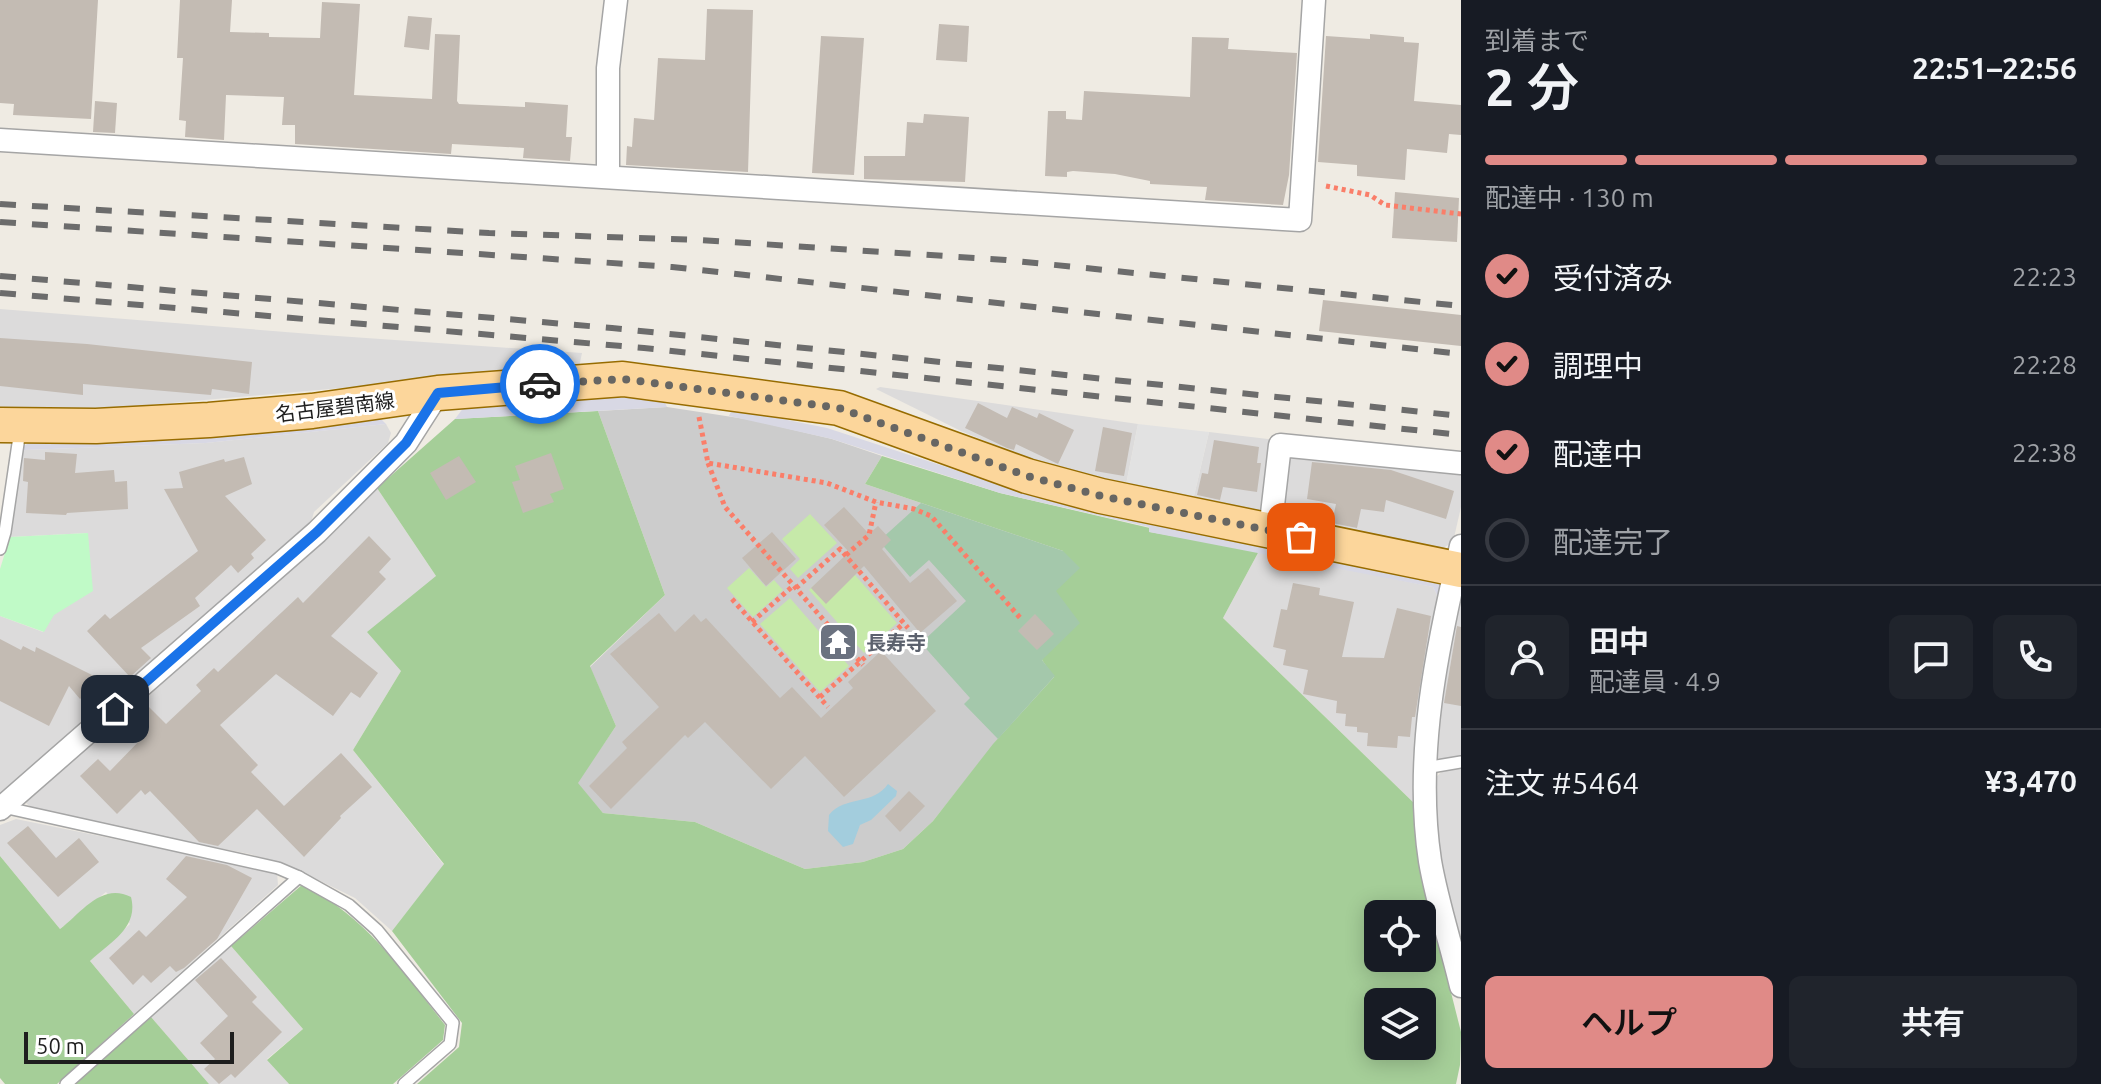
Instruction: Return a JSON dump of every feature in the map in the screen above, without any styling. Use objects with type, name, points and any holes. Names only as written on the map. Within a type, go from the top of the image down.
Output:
[{"type":"main road","name":"名古屋碧南線","points":[[10,425],[96,426],[209,420],[312,411],[438,393],[623,379],[839,408],[1027,476],[1101,496],[1270,531],[1459,562]]},
{"type":"street","points":[[608,176],[608,68],[616,0]]},
{"type":"street","points":[[0,140],[1300,220],[1314,0]]},
{"type":"street","points":[[1,807],[317,532],[406,443],[438,393]]},
{"type":"street","points":[[1270,531],[1280,445],[1461,463]]},
{"type":"street","points":[[1459,562],[1436,652],[1425,768],[1430,860],[1461,986]]},
{"type":"lane","points":[[0,549],[5,532],[10,425]]},
{"type":"lane","points":[[1425,768],[1461,762]]},
{"type":"lane","points":[[1,807],[263,865],[299,877],[349,905],[377,930],[453,1023],[450,1044],[404,1084]]},
{"type":"lane","points":[[66,1084],[299,877]]},
{"type":"path","points":[[1302,180],[1370,195],[1385,205],[1461,214]]},
{"type":"path","points":[[701,389],[698,412],[708,463],[725,507],[862,663]]},
{"type":"path","points":[[708,463],[827,483],[876,502],[914,509],[931,516],[1022,620]]},
{"type":"path","points":[[846,555],[869,535],[876,502]]},
{"type":"path","points":[[752,622],[840,549],[846,555],[906,626],[820,697]]},
{"type":"path","points":[[732,599],[828,707]]},
{"type":"shaded area","points":[[0,309],[582,353],[579,367],[91,410],[0,410]]},
{"type":"shaded area","points":[[880,387],[1138,424],[1126,485],[1031,460],[961,431],[876,389]]},
{"type":"shaded area","points":[[561,397],[642,398],[664,401],[667,407],[455,419],[464,407]]},
{"type":"shaded area","name":"長寿寺","points":[[667,407],[752,420],[832,439],[882,456],[865,484],[1063,551],[998,739],[933,821],[903,849],[863,862],[805,869],[695,822],[603,813],[577,783],[616,726],[590,667],[665,595],[598,411]]},
{"type":"shaded area","points":[[732,409],[827,428],[995,483],[1152,521],[1438,581],[1441,589],[1439,599],[1433,587],[1149,532],[1149,527],[1000,493],[832,439],[729,416]]},
{"type":"shaded area","points":[[380,418],[386,424],[206,443],[25,450],[21,454],[30,442],[191,436]]},
{"type":"shaded area","points":[[386,424],[391,433],[388,443],[314,512],[309,529],[0,797],[0,616],[43,632],[88,533],[10,537],[21,454],[25,450],[206,443]]},
{"type":"shaded area","points":[[1138,424],[1209,432],[1193,500],[1126,485]]},
{"type":"shaded area","points":[[1209,432],[1276,440],[1269,504],[1255,512],[1193,500]]},
{"type":"shaded area","points":[[1284,451],[1461,467],[1461,507],[1453,542],[1440,550],[1283,517],[1278,510]]},
{"type":"shaded area","points":[[377,488],[436,576],[401,671],[353,750],[444,865],[392,931],[355,898],[288,865],[250,854],[39,814],[26,803],[125,711],[132,711]]},
{"type":"shaded area","points":[[1259,551],[1433,587],[1439,599],[1426,653],[1416,805],[1223,618]]},
{"type":"shaded area","points":[[1461,599],[1461,756],[1441,760],[1435,756],[1446,657],[1457,602]]},
{"type":"shaded area","points":[[1461,766],[1461,944],[1439,851],[1435,778],[1445,769]]},
{"type":"shaded area","points":[[16,819],[277,872],[278,885],[134,1014],[90,961],[130,924],[106,892],[60,929],[0,856],[0,825]]},
{"type":"shaded area","points":[[231,946],[303,1029],[267,1059],[289,1084],[209,1084],[151,1017]]},
{"type":"green space","points":[[598,411],[665,595],[590,666],[616,726],[578,783],[603,813],[695,822],[805,869],[863,862],[903,849],[933,821],[993,744],[1054,677],[1042,660],[1063,551],[865,484],[882,456],[1000,493],[1150,528],[1150,532],[1259,551],[1223,618],[1416,805],[1432,900],[1364,900],[1364,972],[1436,972],[1436,923],[1461,1032],[1456,1084],[417,1084],[459,1047],[462,1023],[392,931],[444,864],[353,750],[401,671],[367,632],[436,576],[377,488],[455,419]]},
{"type":"green space","points":[[921,503],[1063,551],[1080,568],[1056,591],[1080,623],[1042,660],[1055,676],[998,739],[964,704],[970,698],[921,643],[966,601],[929,560],[910,577],[879,541]]},
{"type":"green space","points":[[810,514],[837,543],[798,578],[790,569],[800,559],[782,539]]},
{"type":"green space","points":[[88,533],[93,591],[54,615],[44,632],[0,616],[0,569],[10,537]]},
{"type":"green space","points":[[842,560],[897,623],[864,653],[809,590]]},
{"type":"green space","points":[[749,568],[766,587],[774,580],[783,590],[753,617],[727,588]]},
{"type":"green space","points":[[790,598],[849,666],[820,692],[760,624]]},
{"type":"green space","points":[[0,856],[60,929],[84,907],[102,896],[121,893],[131,897],[131,917],[127,926],[90,961],[134,1014],[57,1084],[5,1084],[0,1078]]},
{"type":"green space","points":[[303,884],[365,929],[445,1025],[443,1040],[393,1084],[289,1084],[267,1060],[303,1029],[231,946]]},
{"type":"green space","points":[[151,1017],[209,1084],[74,1084]]},
{"type":"water","points":[[888,784],[897,791],[896,796],[871,820],[860,825],[853,844],[843,847],[828,831],[829,815],[843,805],[875,795]]},
{"type":"building","points":[[0,0],[98,0],[91,119],[13,115],[14,104],[0,103]]},
{"type":"building","points":[[180,0],[232,0],[230,32],[269,33],[269,37],[320,38],[322,2],[360,4],[354,95],[432,99],[435,34],[460,35],[459,104],[525,107],[525,102],[568,105],[566,137],[572,137],[570,161],[523,158],[524,148],[452,144],[451,154],[295,144],[295,125],[282,125],[284,97],[226,95],[224,140],[185,137],[186,121],[179,120],[183,58],[177,58]]},
{"type":"building","points":[[707,9],[753,10],[748,172],[626,165],[627,146],[632,147],[634,118],[654,120],[658,58],[705,60]]},
{"type":"building","points":[[408,16],[432,18],[429,50],[404,47]]},
{"type":"building","points":[[939,24],[969,26],[967,62],[936,60]]},
{"type":"building","points":[[1370,34],[1404,37],[1404,42],[1419,43],[1414,101],[1461,105],[1461,135],[1449,134],[1447,153],[1407,149],[1405,180],[1357,176],[1357,165],[1318,162],[1326,36],[1370,39]]},
{"type":"building","points":[[821,36],[864,38],[854,175],[812,173]]},
{"type":"building","points":[[1192,37],[1229,38],[1228,49],[1297,53],[1289,175],[1283,205],[1205,200],[1207,187],[1150,184],[1150,181],[1115,174],[1073,171],[1067,172],[1067,177],[1045,176],[1048,111],[1066,111],[1066,119],[1082,120],[1084,91],[1190,97]]},
{"type":"building","points":[[95,101],[117,103],[115,133],[93,132]]},
{"type":"building","points":[[924,114],[969,117],[965,182],[864,179],[864,156],[905,156],[907,122],[923,123]]},
{"type":"building","points":[[1395,192],[1459,198],[1457,242],[1392,238]]},
{"type":"building","points":[[1323,300],[1461,315],[1461,346],[1319,331]]},
{"type":"building","points":[[0,338],[252,362],[249,394],[212,389],[211,395],[83,384],[83,395],[0,386]]},
{"type":"building","points":[[978,403],[1007,418],[1012,407],[1037,418],[1039,413],[1074,430],[1058,464],[1016,444],[1014,450],[1007,448],[965,428]]},
{"type":"building","points":[[1103,427],[1132,433],[1124,476],[1095,471]]},
{"type":"building","points":[[1214,440],[1259,447],[1257,463],[1261,463],[1257,492],[1223,487],[1220,500],[1197,495],[1202,473],[1208,474]]},
{"type":"building","points":[[45,452],[77,454],[75,473],[114,470],[115,482],[127,481],[128,509],[66,515],[26,513],[28,482],[23,481],[24,458],[45,460]]},
{"type":"building","points":[[551,453],[564,489],[550,494],[554,502],[523,513],[512,482],[520,480],[515,466]]},
{"type":"building","points":[[459,456],[476,482],[446,500],[430,473]]},
{"type":"building","points":[[244,457],[252,484],[225,496],[266,540],[251,554],[254,558],[238,573],[231,565],[195,598],[200,606],[141,648],[151,658],[130,677],[87,631],[105,614],[110,619],[198,551],[164,489],[183,488],[179,472],[224,459],[225,462]]},
{"type":"building","points":[[1312,462],[1391,470],[1454,491],[1446,519],[1386,500],[1384,512],[1361,509],[1357,528],[1332,523],[1336,504],[1307,499]]},
{"type":"building","points":[[844,507],[869,534],[878,526],[891,540],[882,549],[910,583],[928,568],[957,601],[920,633],[864,566],[826,604],[811,588],[849,552],[824,525]]},
{"type":"building","points":[[772,532],[796,559],[766,586],[742,558]]},
{"type":"building","points":[[369,536],[391,559],[379,572],[386,579],[331,636],[378,673],[360,698],[351,692],[333,716],[276,674],[220,725],[258,765],[251,772],[284,806],[341,753],[372,787],[340,816],[304,857],[257,809],[218,846],[199,842],[150,791],[145,795],[141,790],[117,814],[80,776],[98,759],[110,771],[143,737],[129,722],[147,705],[166,724],[201,691],[196,685],[214,668],[218,672],[298,597],[303,603]]},
{"type":"building","points":[[1293,583],[1320,588],[1319,595],[1354,602],[1342,657],[1384,658],[1397,608],[1431,616],[1410,737],[1398,736],[1397,748],[1367,746],[1368,733],[1357,732],[1357,727],[1345,726],[1346,714],[1336,713],[1337,701],[1303,694],[1308,670],[1283,665],[1286,650],[1273,647],[1281,609],[1287,610]]},
{"type":"building","points":[[659,613],[675,632],[694,614],[701,622],[706,618],[780,698],[792,687],[821,718],[853,688],[848,682],[881,651],[936,711],[844,797],[805,756],[771,789],[705,722],[688,738],[685,735],[611,809],[589,786],[627,748],[622,742],[659,707],[610,654]]},
{"type":"building","points":[[1035,614],[1054,634],[1037,650],[1018,631]]},
{"type":"building","points":[[1457,626],[1461,627],[1461,706],[1444,703]]},
{"type":"building","points":[[0,639],[21,650],[23,646],[35,652],[36,647],[102,680],[80,699],[69,686],[49,726],[0,701]]},
{"type":"building","points":[[909,791],[925,806],[900,832],[885,816]]},
{"type":"building","points":[[28,826],[56,858],[79,838],[99,862],[58,897],[7,843]]},
{"type":"building","points":[[186,856],[227,865],[252,878],[217,939],[184,968],[176,972],[170,966],[151,983],[143,975],[133,985],[109,958],[139,930],[146,937],[187,897],[166,879]]},
{"type":"building","points":[[221,958],[257,997],[252,1002],[282,1032],[235,1078],[231,1074],[219,1084],[204,1069],[215,1059],[200,1043],[228,1016],[195,980]]},
{"type":"railway","points":[[0,204],[489,233],[700,240],[1006,260],[1461,306]]},
{"type":"railway","points":[[0,222],[672,267],[1461,354]]},
{"type":"railway","points":[[0,276],[612,328],[1461,416]]},
{"type":"railway","points":[[0,293],[644,348],[1461,435]]},
{"type":"way so far","points":[[540,384],[623,379],[839,408],[1027,476],[1101,496],[1301,537]]},
{"type":"place","name":"長寿寺","points":[[838,642]]},
{"type":"route","points":[[115,709],[317,532],[406,443],[438,393],[540,384]]}]
